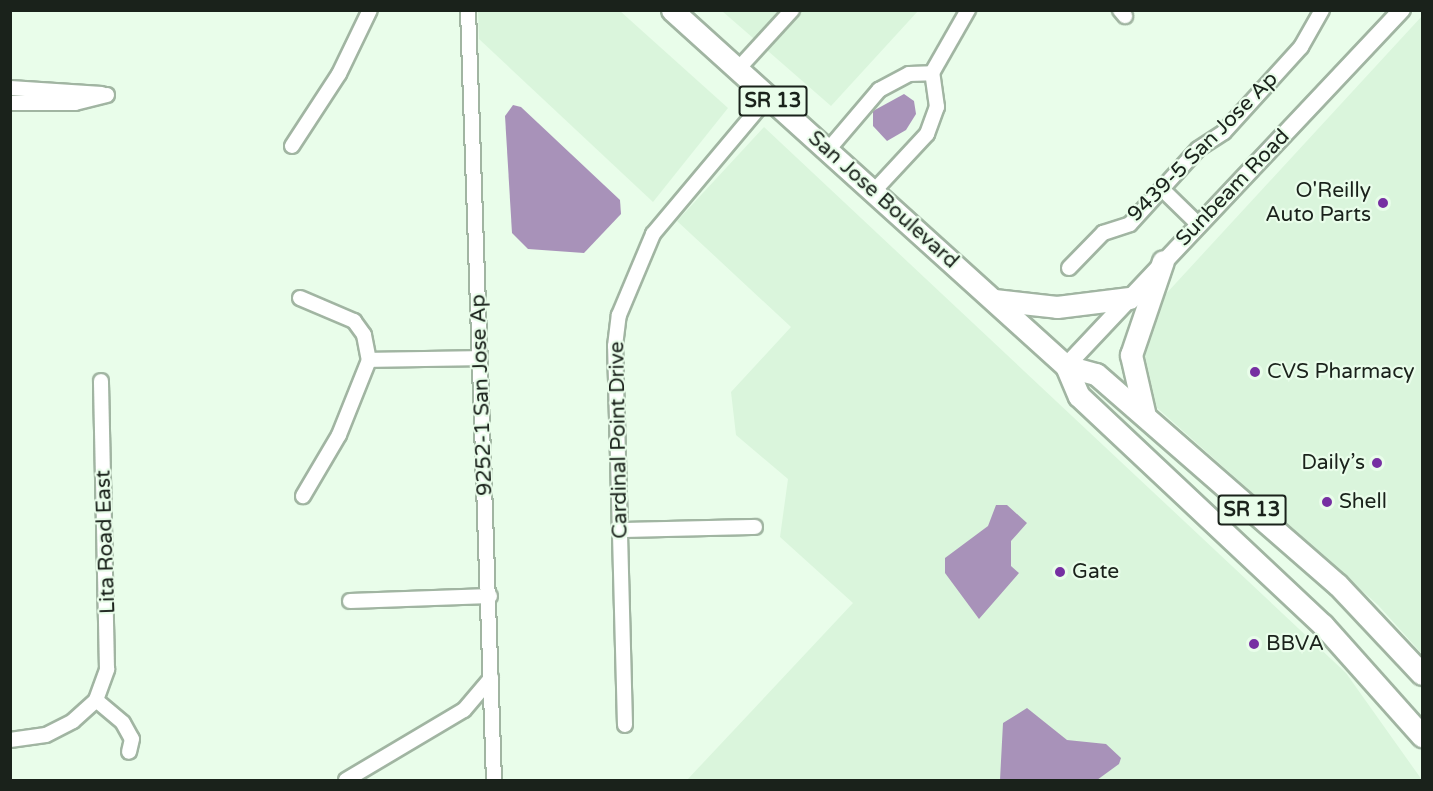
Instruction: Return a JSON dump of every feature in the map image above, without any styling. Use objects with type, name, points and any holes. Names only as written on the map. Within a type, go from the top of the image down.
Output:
[{"type":"main road","name":"San Jose Boulevard","points":[[672,10],[1066,366],[1079,396],[1323,625],[1422,736]]},
{"type":"main road","points":[[1145,416],[1131,356],[1163,261]]},
{"type":"main road","points":[[994,300],[1057,307],[1129,298]]},
{"type":"main road","name":"San Jose Boulevard","points":[[1066,366],[1096,374],[1145,416],[1338,585],[1422,674]]},
{"type":"street","points":[[292,146],[339,74],[370,10]]},
{"type":"street","name":"9252-1 San Jose Ap","points":[[468,10],[490,596],[494,780]]},
{"type":"street","points":[[738,69],[792,10]]},
{"type":"street","points":[[874,191],[935,120],[932,73],[968,10]]},
{"type":"street","name":"9439-5 San Jose Ap","points":[[1069,268],[1103,233],[1130,224],[1301,47],[1322,10]]},
{"type":"street","name":"Sunbeam Road","points":[[1066,366],[1402,10]]},
{"type":"street","points":[[828,150],[879,90],[909,74],[932,73]]},
{"type":"street","points":[[10,88],[76,89],[107,95],[75,103],[10,104]]},
{"type":"street","name":"Cardinal Point Drive","points":[[625,725],[615,346],[625,292],[653,234],[768,97]]},
{"type":"street","points":[[1163,190],[1198,224]]},
{"type":"street","points":[[300,298],[354,321],[364,335],[369,360],[339,435],[303,496]]},
{"type":"street","points":[[369,360],[480,358]]},
{"type":"street","name":"Lita Road East","points":[[96,700],[109,652],[101,381]]},
{"type":"street","points":[[620,530],[755,527]]},
{"type":"street","points":[[350,601],[490,596]]},
{"type":"street","points":[[346,780],[464,711],[491,678]]},
{"type":"street","points":[[10,740],[62,729],[96,700],[123,723],[132,739],[129,752]]},
{"type":"shaded area","points":[[478,11],[620,11],[728,108],[653,202],[479,39]]},
{"type":"shaded area","points":[[722,11],[918,11],[831,106]]},
{"type":"shaded area","points":[[1422,16],[1422,654],[1378,605],[1155,406],[1142,383],[1142,331],[1152,309]]},
{"type":"shaded area","points":[[904,94],[914,101],[916,114],[906,130],[887,141],[873,126],[873,111]]},
{"type":"shaded area","points":[[513,105],[521,107],[620,200],[621,214],[584,253],[528,249],[512,233],[505,116]]},
{"type":"shaded area","points":[[764,127],[1346,673],[1422,780],[687,780],[853,603],[780,537],[788,479],[736,435],[731,392],[791,327],[677,221]]},
{"type":"shaded area","points":[[996,505],[1007,505],[1027,523],[1011,541],[1011,566],[1019,573],[979,619],[945,573],[945,558],[988,526]]},
{"type":"shaded area","points":[[1027,708],[1067,740],[1106,744],[1121,758],[1119,764],[1097,780],[1000,780],[1003,723]]},
{"type":"place","name":"O'Reilly Auto Parts","points":[[1383,203]]},
{"type":"place","name":"CVS Pharmacy","points":[[1255,372]]},
{"type":"place","name":"Daily’s","points":[[1377,463]]},
{"type":"place","name":"Shell","points":[[1327,502]]},
{"type":"place","name":"Gate","points":[[1060,572]]},
{"type":"place","name":"BBVA","points":[[1254,644]]}]
